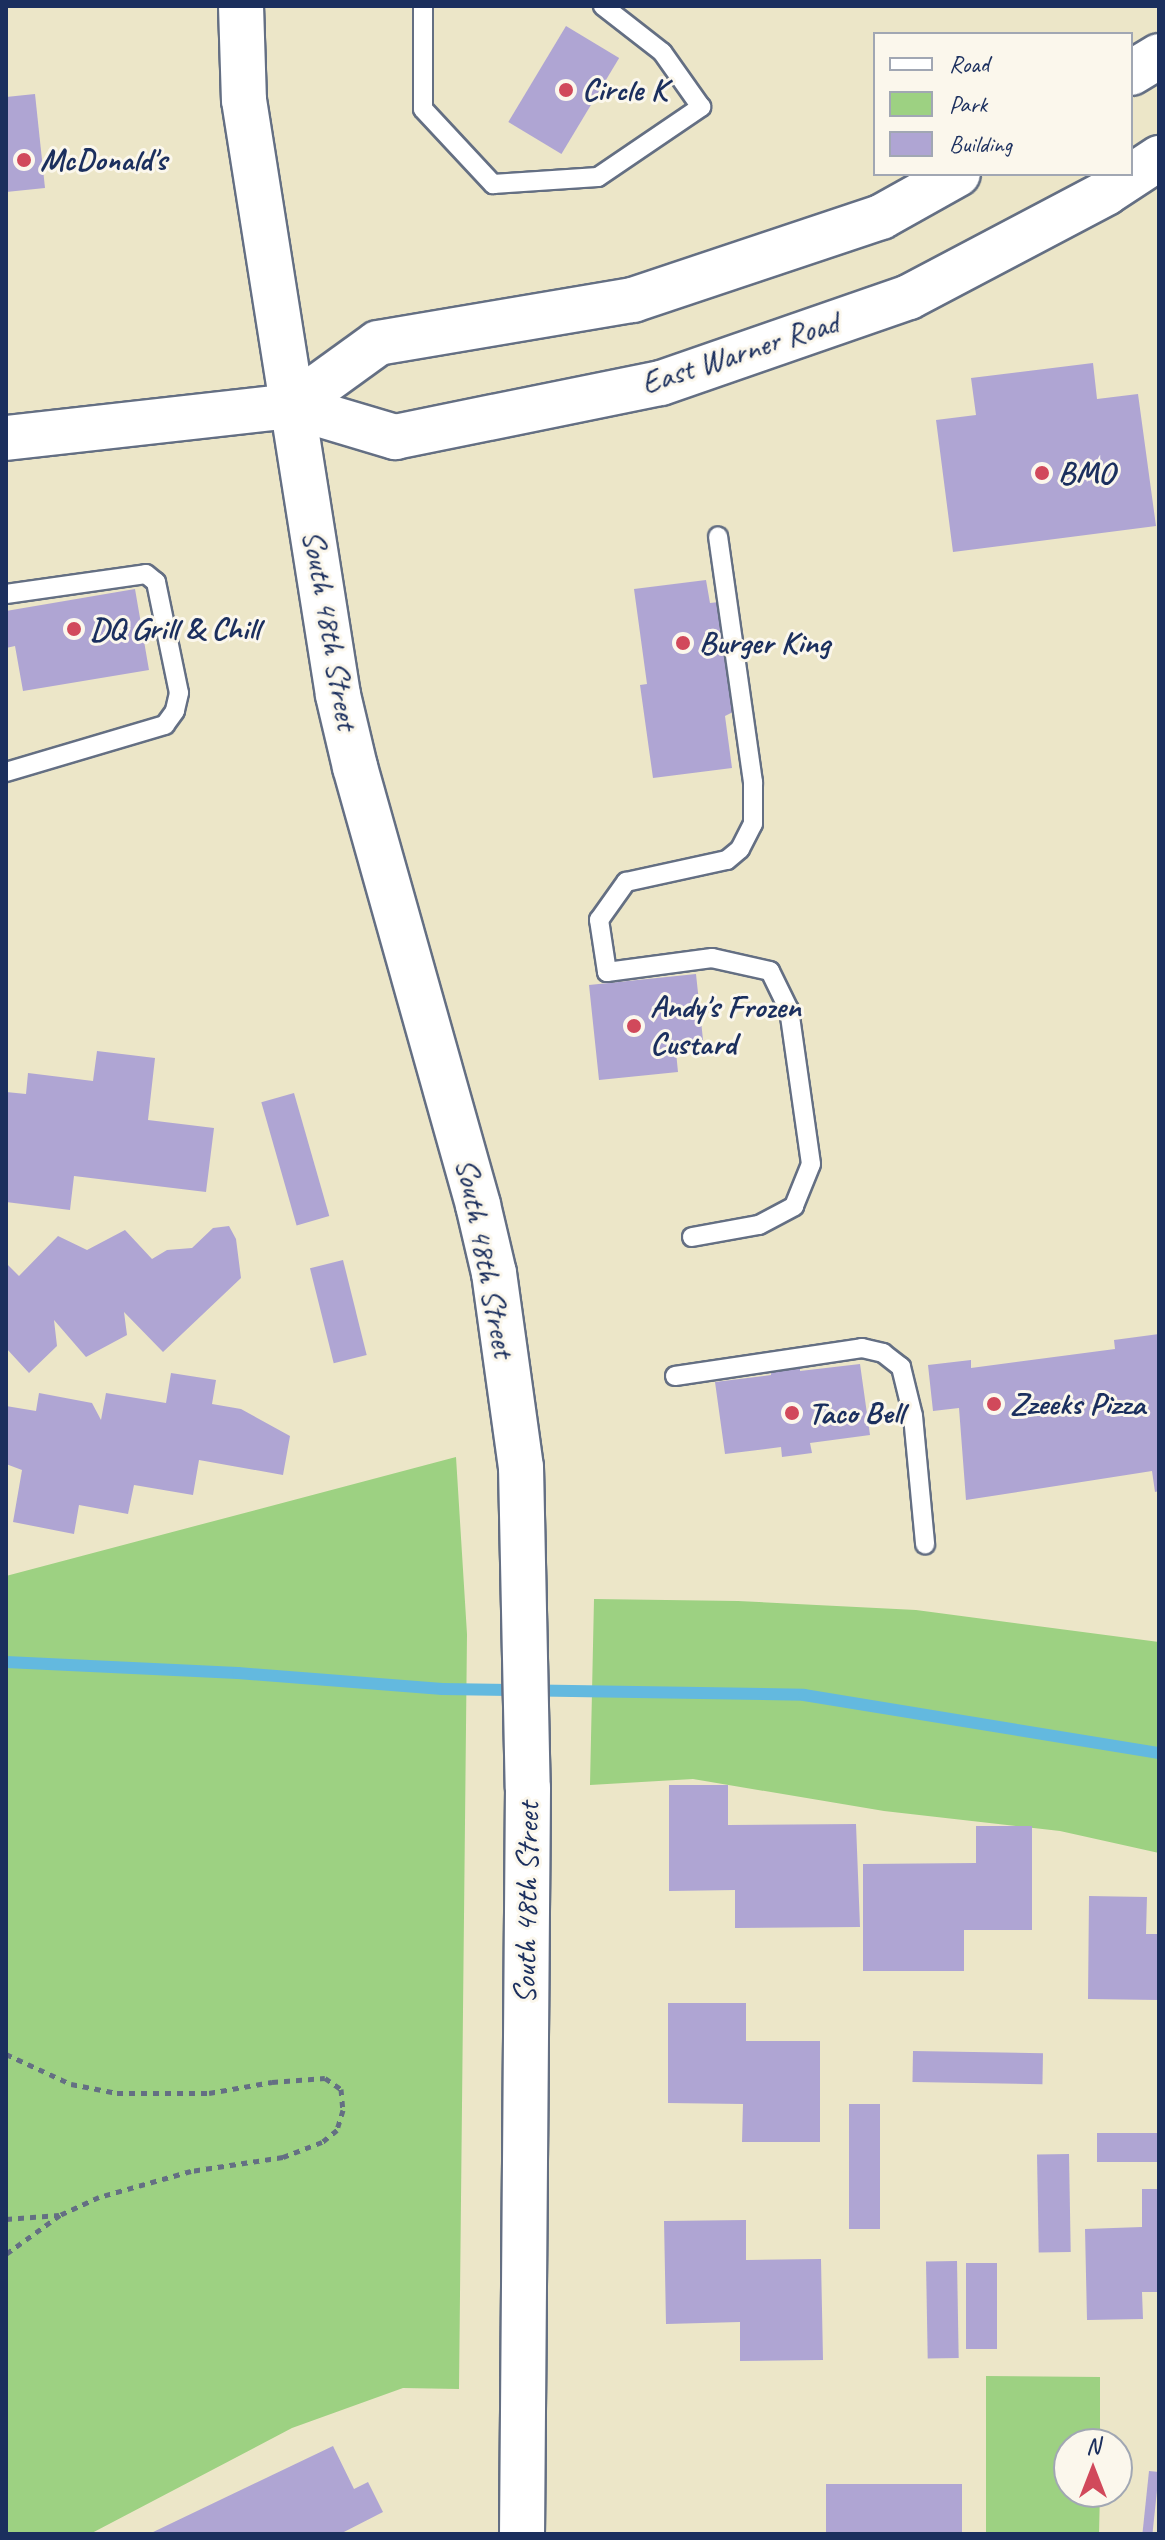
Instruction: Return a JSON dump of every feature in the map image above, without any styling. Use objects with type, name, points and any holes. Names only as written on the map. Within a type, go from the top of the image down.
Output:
[{"type":"main road","name":"South 48th Street","points":[[241,6],[244,100],[338,695],[378,852],[478,1205],[494,1273],[521,1467],[528,1788],[522,2534]]},
{"type":"main road","points":[[1133,72],[1159,56]]},
{"type":"main road","name":"East Warner Road","points":[[1133,175],[1159,158]]},
{"type":"main road","name":"East Warner Road","points":[[291,406],[378,343],[633,300],[873,220],[954,176]]},
{"type":"main road","name":"East Warner Road","points":[[6,438],[291,406],[395,437],[661,383],[909,297],[1106,193],[1132,176]]},
{"type":"lane","points":[[423,6],[423,109],[493,184],[598,177],[701,107],[662,52],[603,6]]},
{"type":"lane","points":[[692,1237],[759,1225],[794,1206],[811,1164],[789,1010],[770,971],[712,958],[607,972],[599,920],[626,882],[727,860],[740,849],[753,824],[753,782],[718,536]]},
{"type":"lane","points":[[6,594],[146,574],[156,582],[179,693],[175,711],[165,725],[6,772]]},
{"type":"lane","points":[[675,1376],[862,1348],[883,1353],[901,1367],[913,1416],[925,1544]]},
{"type":"path","points":[[6,2054],[71,2084],[117,2093],[209,2093],[304,2077],[325,2078],[341,2089],[343,2110],[337,2130],[322,2142],[283,2157],[142,2183],[60,2215],[6,2254]]},
{"type":"path","points":[[6,2219],[60,2215]]},
{"type":"green space","points":[[456,1457],[467,1634],[459,2389],[403,2388],[292,2428],[90,2534],[6,2534],[6,1576]]},
{"type":"green space","points":[[594,1599],[738,1601],[916,1610],[1159,1642],[1159,1853],[1060,1831],[884,1811],[693,1779],[590,1785]]},
{"type":"green space","points":[[986,2376],[1100,2377],[1100,2428],[1053,2428],[1053,2508],[1100,2508],[1099,2534],[986,2534]]},
{"type":"building","points":[[566,26],[619,58],[561,154],[508,122]]},
{"type":"building","name":"McDonald's","points":[[35,94],[45,188],[6,192],[6,97]]},
{"type":"building","points":[[1093,363],[1097,399],[1138,394],[1156,526],[953,552],[936,420],[976,415],[971,378]]},
{"type":"building","name":"Burger King","points":[[706,580],[710,603],[719,602],[733,712],[725,716],[732,768],[653,778],[640,685],[647,684],[634,589]]},
{"type":"building","name":"DQ Grill & Chill","points":[[135,589],[149,670],[23,691],[15,646],[6,648],[6,611]]},
{"type":"building","points":[[696,974],[704,1049],[676,1052],[678,1072],[599,1080],[589,985]]},
{"type":"building","points":[[97,1051],[155,1058],[148,1120],[214,1128],[206,1192],[74,1176],[70,1210],[6,1202],[6,1092],[26,1094],[28,1073],[93,1081]]},
{"type":"building","points":[[294,1093],[329,1216],[297,1225],[261,1102]]},
{"type":"building","points":[[229,1226],[236,1239],[241,1278],[163,1352],[124,1312],[127,1335],[86,1357],[54,1320],[57,1346],[29,1373],[6,1348],[6,1263],[19,1276],[58,1236],[87,1250],[125,1230],[152,1259],[167,1250],[192,1248],[213,1228]]},
{"type":"building","points":[[343,1260],[367,1355],[334,1363],[310,1268]]},
{"type":"building","points":[[1159,1334],[1159,1491],[1155,1492],[1152,1471],[966,1500],[959,1408],[933,1411],[928,1365],[971,1360],[971,1368],[1115,1349],[1114,1340]]},
{"type":"building","points":[[860,1364],[870,1435],[810,1443],[812,1453],[782,1457],[781,1447],[725,1454],[715,1382],[771,1375],[771,1371],[800,1366],[800,1371]]},
{"type":"building","points":[[171,1373],[216,1380],[212,1404],[241,1409],[290,1436],[283,1475],[199,1460],[193,1495],[134,1485],[128,1514],[79,1505],[74,1534],[13,1522],[22,1470],[6,1464],[6,1406],[36,1411],[39,1393],[92,1403],[101,1420],[106,1393],[166,1403]]},
{"type":"building","points":[[669,1785],[728,1785],[728,1825],[856,1824],[860,1927],[735,1928],[735,1890],[669,1891]]},
{"type":"building","points":[[976,1826],[1032,1826],[1032,1930],[964,1930],[964,1971],[863,1971],[863,1864],[976,1863]]},
{"type":"building","points":[[1089,1896],[1147,1897],[1146,1934],[1159,1934],[1159,2000],[1088,1999]]},
{"type":"building","points":[[668,2003],[746,2003],[746,2041],[820,2041],[820,2142],[742,2142],[743,2104],[668,2103]]},
{"type":"building","points":[[913,2051],[1043,2053],[1042,2084],[912,2082]]},
{"type":"building","points":[[849,2104],[880,2104],[880,2229],[849,2229]]},
{"type":"building","points":[[1097,2133],[1159,2133],[1159,2162],[1097,2162]]},
{"type":"building","points":[[1069,2154],[1071,2252],[1039,2253],[1037,2155]]},
{"type":"building","points":[[1142,2189],[1159,2189],[1159,2292],[1142,2292],[1143,2319],[1087,2320],[1085,2229],[1142,2227]]},
{"type":"building","points":[[746,2220],[746,2260],[821,2259],[823,2360],[740,2361],[740,2322],[666,2324],[664,2221]]},
{"type":"building","points":[[957,2261],[959,2358],[928,2359],[926,2262]]},
{"type":"building","points":[[966,2263],[997,2263],[997,2349],[966,2349]]},
{"type":"building","points":[[333,2446],[354,2489],[368,2482],[383,2512],[340,2534],[149,2534]]},
{"type":"building","points":[[1149,2471],[1159,2472],[1152,2534],[1142,2534]]},
{"type":"building","points":[[826,2484],[962,2484],[962,2534],[826,2534]]},
{"type":"waterway","points":[[6,1662],[238,1673],[442,1689],[804,1695],[1159,1753]]},
{"type":"place","name":"Circle K","points":[[566,90]]},
{"type":"place","name":"McDonald's","points":[[24,160]]},
{"type":"place","name":"BMO","points":[[1042,473]]},
{"type":"place","name":"DQ Grill & Chill","points":[[74,629]]},
{"type":"place","name":"Burger King","points":[[683,643]]},
{"type":"place","name":"Andy's Frozen Custard","points":[[634,1026]]},
{"type":"place","name":"Zzeeks Pizza","points":[[994,1404]]},
{"type":"place","name":"Taco Bell","points":[[792,1413]]}]
